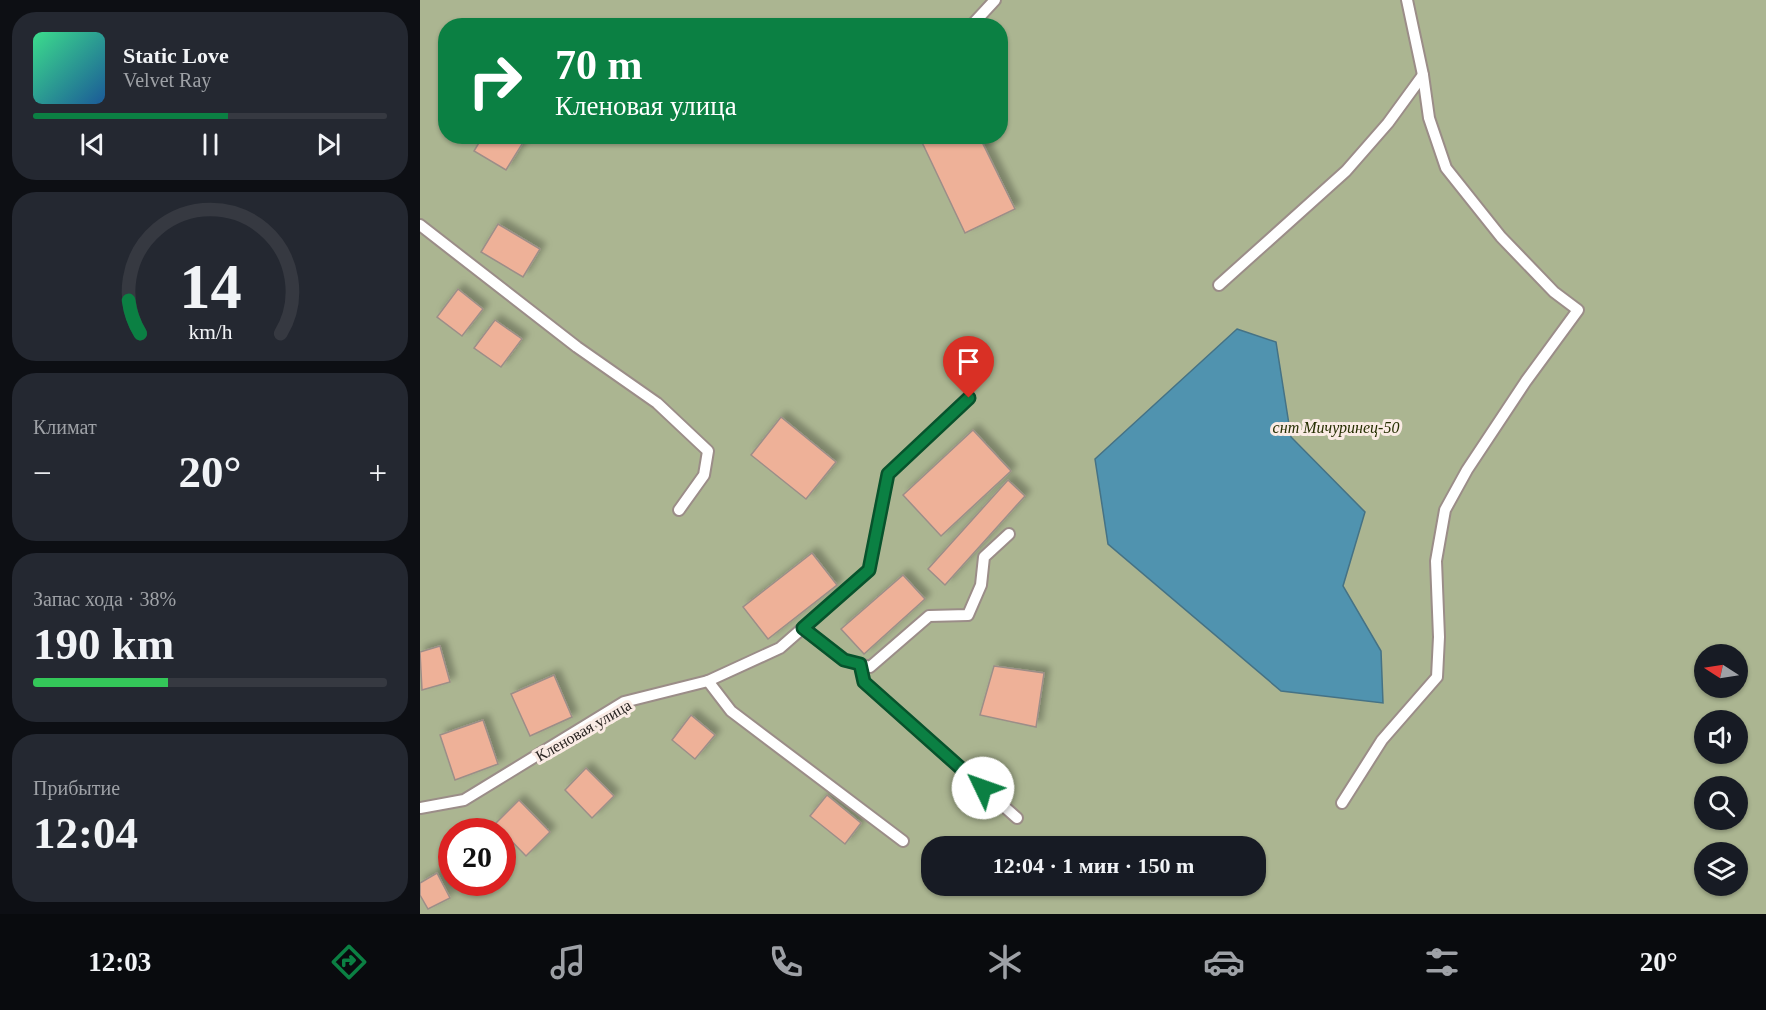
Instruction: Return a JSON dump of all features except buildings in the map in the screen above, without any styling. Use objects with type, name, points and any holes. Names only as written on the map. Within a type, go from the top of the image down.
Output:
[{"type":"lane","points":[[978,18],[995,0]]},
{"type":"lane","points":[[1342,803],[1382,740],[1437,676],[1439,637],[1436,561],[1445,510],[1467,470],[1526,381],[1578,310],[1554,292],[1501,237],[1446,168],[1429,118],[1424,75],[1407,0]]},
{"type":"lane","points":[[1219,285],[1346,171],[1388,123],[1424,75]]},
{"type":"lane","points":[[420,225],[577,347],[657,403],[708,451],[704,475],[679,510]]},
{"type":"lane","name":"Кленовая улица","points":[[420,808],[464,800],[624,702],[708,681],[780,648],[869,570],[888,474],[969,398]]},
{"type":"lane","points":[[803,628],[844,660],[870,667],[929,616],[968,615],[981,585],[984,557],[1010,534]]},
{"type":"lane","points":[[860,664],[864,682],[1017,818]]},
{"type":"lane","points":[[708,681],[731,711],[903,841]]},
{"type":"green space","name":"снт Мичуринец-50","points":[[420,0],[1766,0],[1766,914],[420,914]]},
{"type":"water","points":[[1237,329],[1276,342],[1291,437],[1365,512],[1343,586],[1381,651],[1383,703],[1281,691],[1108,544],[1095,459]]},
{"type":"route","points":[[969,398],[888,474],[869,570],[803,628],[844,660],[860,664],[864,682],[983,788]]}]
